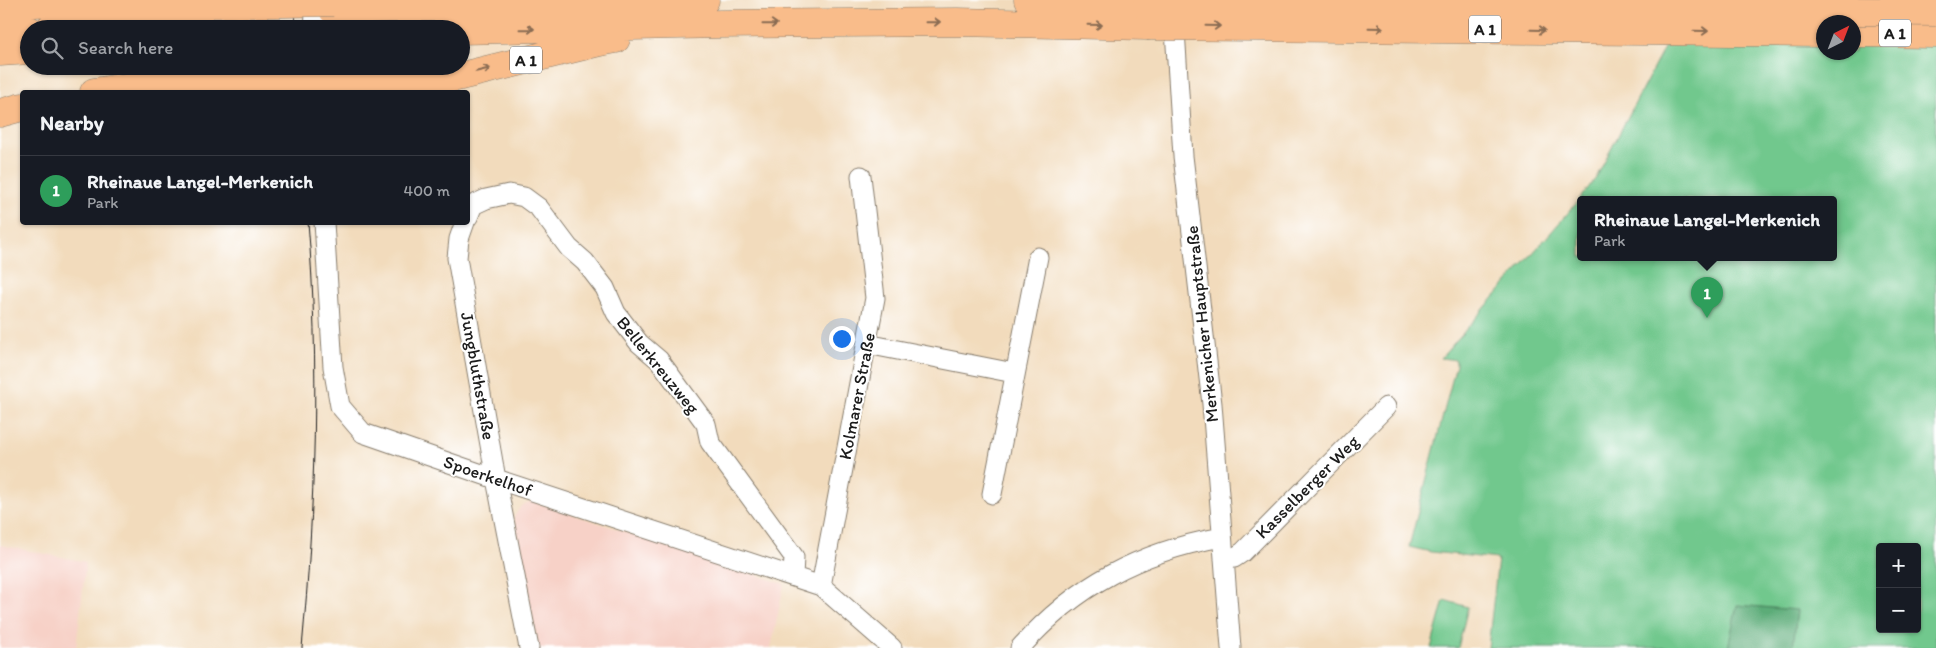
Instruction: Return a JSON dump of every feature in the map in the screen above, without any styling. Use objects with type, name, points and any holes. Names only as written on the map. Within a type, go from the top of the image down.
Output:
[{"type":"highway","points":[[171,20],[240,10],[328,4],[366,8],[705,0]]},
{"type":"highway","name":"A 1","points":[[1028,0],[1156,10],[1816,33]]},
{"type":"highway","points":[[0,5],[68,2],[240,10]]},
{"type":"highway","name":"A 1","points":[[470,30],[721,24],[957,22],[1156,10],[1936,12]]},
{"type":"highway","name":"A 1","points":[[470,74],[600,42],[721,24]]},
{"type":"highway","points":[[0,31],[20,30]]},
{"type":"highway","name":"A 1","points":[[1861,33],[1936,34]]},
{"type":"highway","points":[[0,52],[20,51]]},
{"type":"highway","name":"A 1","points":[[106,90],[177,78],[453,78],[465,75]]},
{"type":"highway","points":[[0,113],[20,108]]},
{"type":"street","points":[[319,20],[328,4]]},
{"type":"street","name":"Merkenicher Hauptstraße","points":[[1156,10],[1183,156],[1212,404],[1231,648]]},
{"type":"street","name":"Kolmarer Straße","points":[[821,586],[874,298],[861,176]]},
{"type":"street","name":"Bellerkreuzweg","points":[[470,212],[473,205],[486,199],[509,194],[524,197],[539,208],[570,248],[585,262],[605,288],[616,313],[639,343],[659,360],[706,424],[710,442],[794,557],[793,576]]},
{"type":"street","name":"Spoerkelhof","points":[[324,225],[333,366],[340,406],[363,433],[821,586]]},
{"type":"street","name":"Jungbluthstraße","points":[[464,225],[459,239],[458,258],[496,479],[529,648]]},
{"type":"street","points":[[992,494],[1038,257]]},
{"type":"street","points":[[867,344],[1014,373]]},
{"type":"street","name":"Kasselberger Weg","points":[[1224,559],[1234,558],[1243,552],[1386,408]]},
{"type":"street","points":[[1020,648],[1032,634],[1061,608],[1119,569],[1169,549],[1222,537]]},
{"type":"street","points":[[821,586],[892,648]]},
{"type":"shaded area","points":[[532,501],[784,584],[771,648],[538,648],[514,517],[521,506]]},
{"type":"shaded area","points":[[0,545],[86,562],[76,648],[0,648]]},
{"type":"green space","points":[[1936,0],[1936,648],[1488,648],[1498,559],[1431,552],[1409,547],[1456,365],[1456,360],[1441,358],[1577,202],[1577,261],[1837,261],[1837,196],[1582,196],[1596,178],[1666,44],[1816,20],[1816,60],[1861,60],[1861,15],[1844,15]]},
{"type":"green space","points":[[1444,600],[1468,607],[1458,648],[1431,648]]},
{"type":"green space","points":[[1737,605],[1797,610],[1793,648],[1728,648]]},
{"type":"tram line","points":[[294,0],[295,20]]},
{"type":"tram line","points":[[298,75],[299,90]]},
{"type":"tram line","points":[[302,648],[313,489],[315,382],[312,275],[308,225]]},
{"type":"place","name":"Rheinaue Langel-Merkenich","points":[[1707,318]]}]
